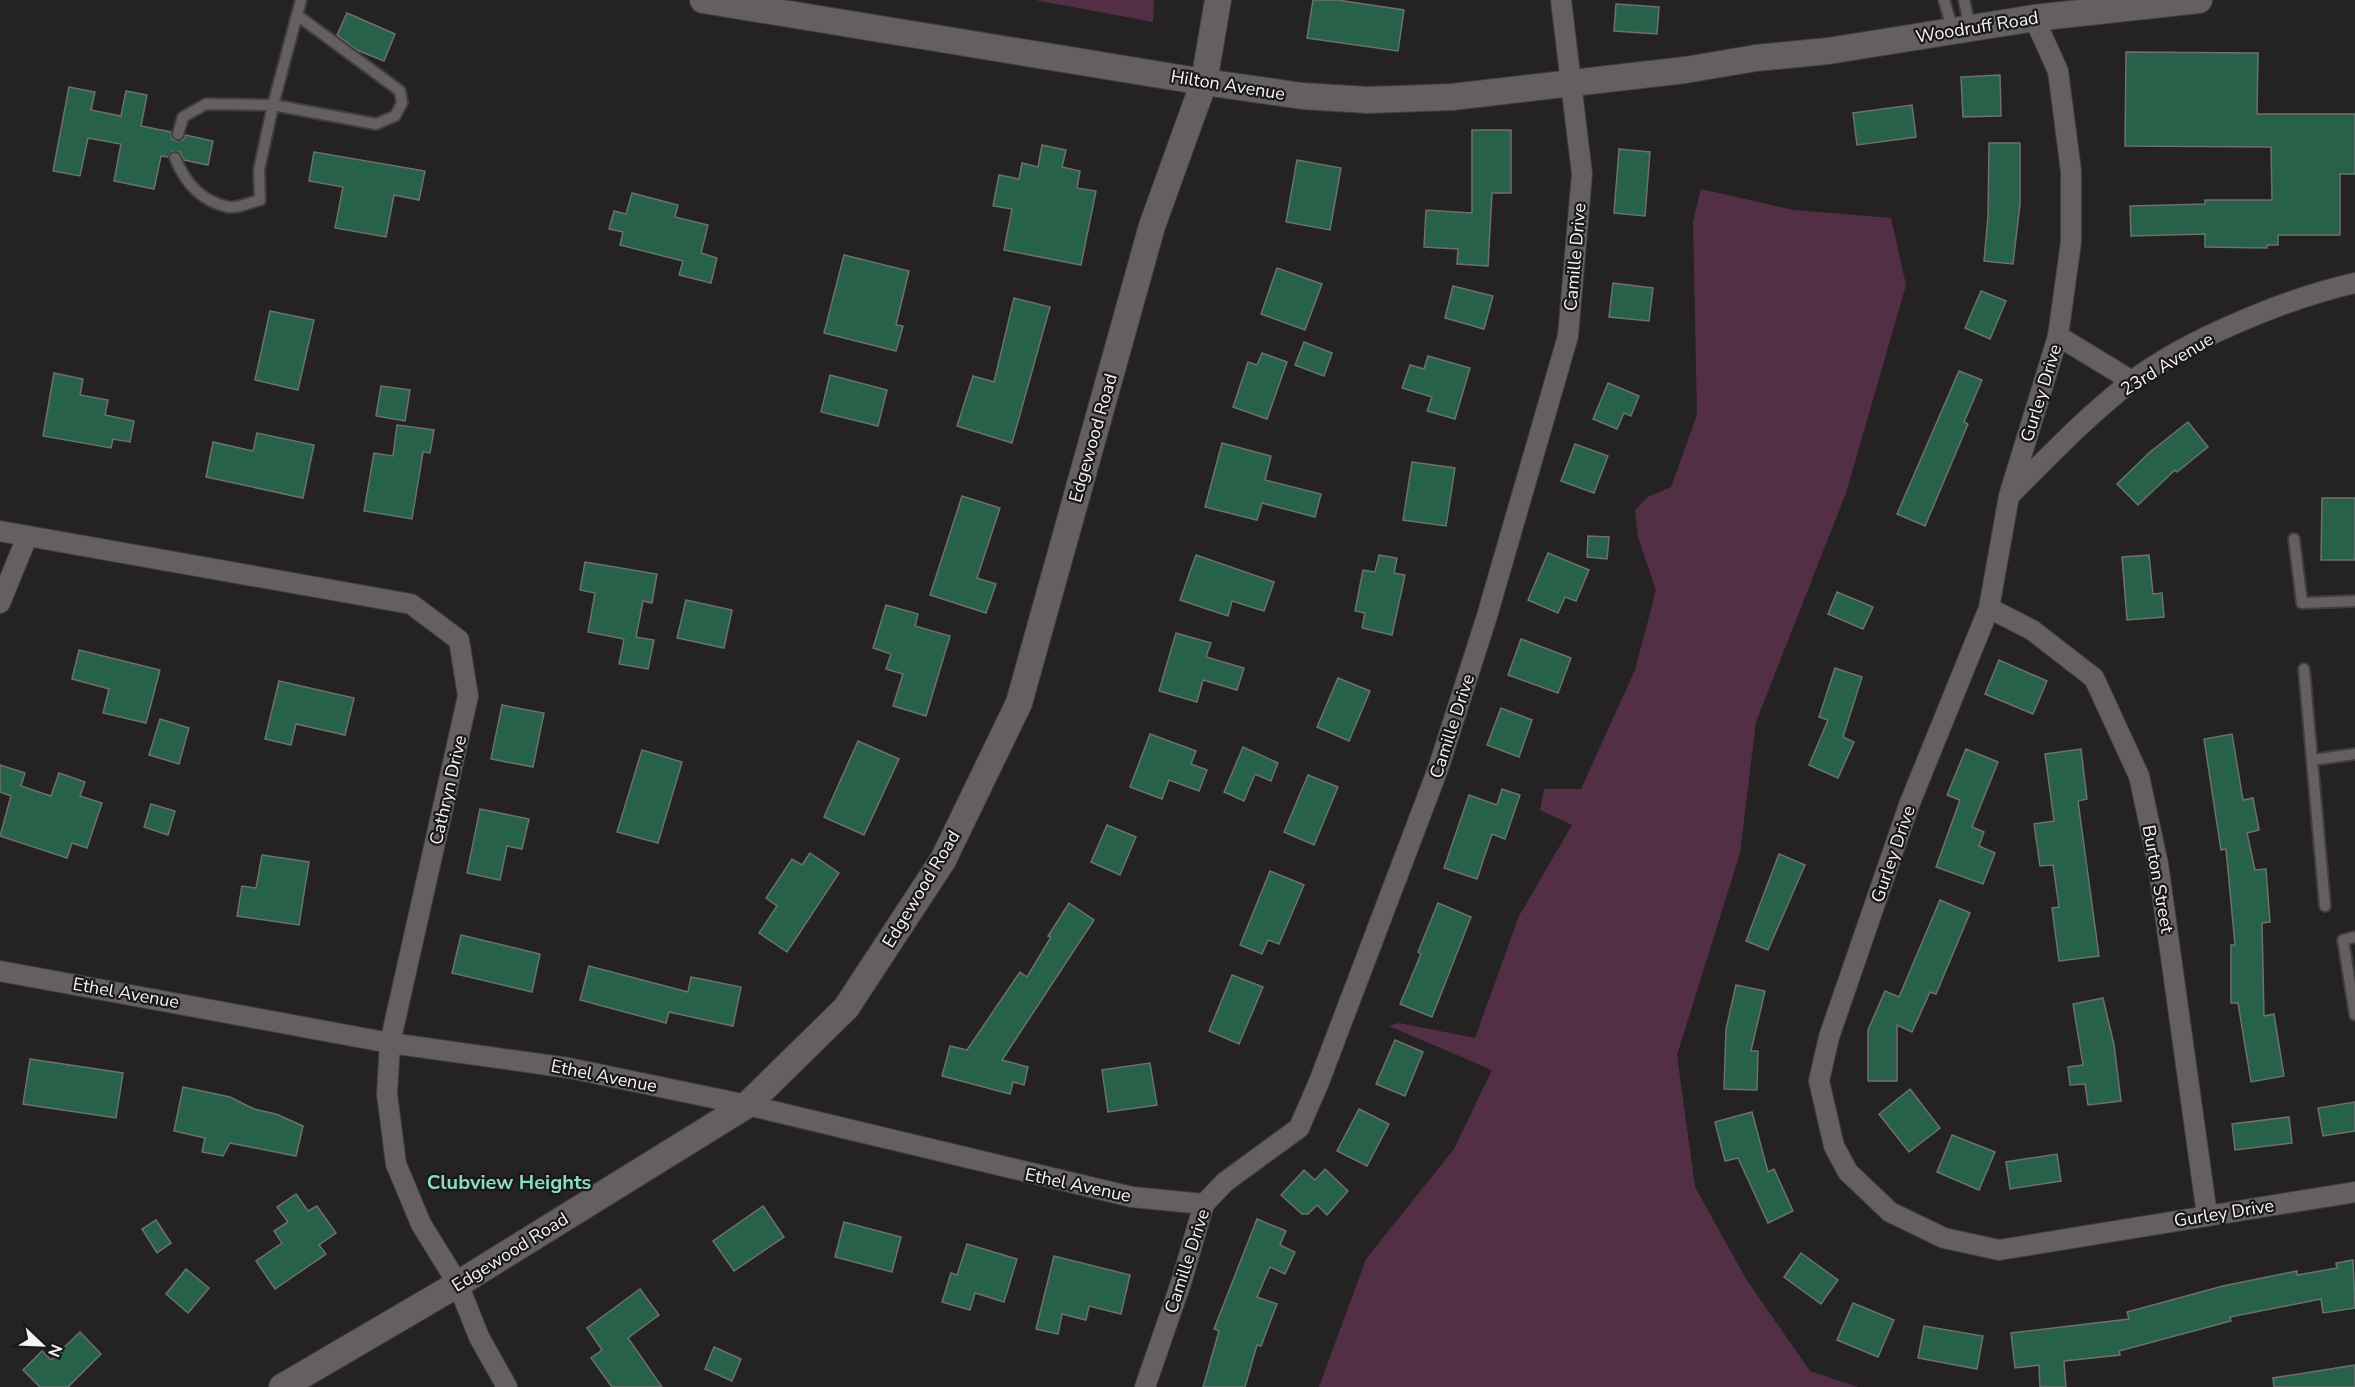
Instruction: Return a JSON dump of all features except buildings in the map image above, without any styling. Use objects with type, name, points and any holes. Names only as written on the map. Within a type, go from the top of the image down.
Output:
[{"type":"street","name":"Hilton Avenue","points":[[703,0],[1204,82],[1302,96],[1368,100],[1452,97],[1685,70],[1756,58]]},
{"type":"street","name":"Edgewood Road","points":[[282,1387],[458,1284],[747,1106],[846,1008],[944,860],[1019,703],[1152,226],[1204,82],[1218,0]]},
{"type":"street","name":"Camille Drive","points":[[1145,1387],[1181,1283],[1204,1204],[1225,1182],[1299,1128],[1374,942],[1442,758],[1487,616],[1568,336],[1582,174],[1561,0]]},
{"type":"street","name":"Woodruff Road","points":[[1756,58],[1828,51],[2034,18],[2146,3],[2199,0]]},
{"type":"street","name":"Gurley Drive","points":[[2034,18],[2058,71],[2071,171],[2071,242],[2058,336],[2009,496],[1989,608],[1909,805],[1829,1037],[1819,1081],[1834,1146],[1848,1172],[1890,1212],[1944,1238],[1999,1250],[2355,1192]]},
{"type":"street","name":"23rd Avenue","points":[[2009,496],[2074,431],[2132,381],[2181,351],[2228,328],[2316,292],[2355,284]]},
{"type":"street","points":[[2058,336],[2132,381]]},
{"type":"street","name":"Cathryn Drive","points":[[0,531],[411,604],[459,640],[468,696],[390,1043],[387,1094],[396,1164],[422,1224],[458,1284],[479,1337],[507,1387]]},
{"type":"street","points":[[0,603],[27,537]]},
{"type":"street","name":"Burton Street","points":[[1989,608],[2032,630],[2094,678],[2139,776],[2158,864],[2207,1215]]},
{"type":"street","name":"Ethel Avenue","points":[[0,971],[390,1043],[569,1068],[747,1106],[1132,1197],[1204,1204]]},
{"type":"lane","points":[[175,158],[185,183],[206,198],[229,208],[260,200],[259,170],[273,105],[301,0]]},
{"type":"lane","points":[[1944,0],[1961,30]]},
{"type":"lane","points":[[1961,30],[1964,0]]},
{"type":"lane","points":[[178,134],[183,117],[206,104],[273,105],[376,124],[395,116],[402,103],[400,91],[297,15]]},
{"type":"lane","points":[[2294,539],[2302,603],[2355,601]]},
{"type":"lane","points":[[2304,669],[2325,906]]},
{"type":"lane","points":[[2313,760],[2355,754]]},
{"type":"lane","points":[[2355,937],[2343,940],[2355,1010]]},
{"type":"shaded area","points":[[1035,0],[1154,0],[1153,22]]},
{"type":"shaded area","points":[[1701,189],[1793,210],[1891,218],[1906,285],[1846,493],[1756,722],[1740,853],[1677,1055],[1695,1187],[1746,1279],[1810,1371],[1858,1387],[1319,1387],[1366,1259],[1454,1149],[1492,1070],[1389,1026],[1399,1023],[1475,1038],[1519,916],[1572,825],[1540,810],[1544,789],[1581,789],[1635,670],[1656,590],[1638,537],[1635,510],[1648,497],[1671,487],[1697,415],[1693,221]]},
{"type":"district","name":"Clubview Heights","points":[[509,1182]]}]
